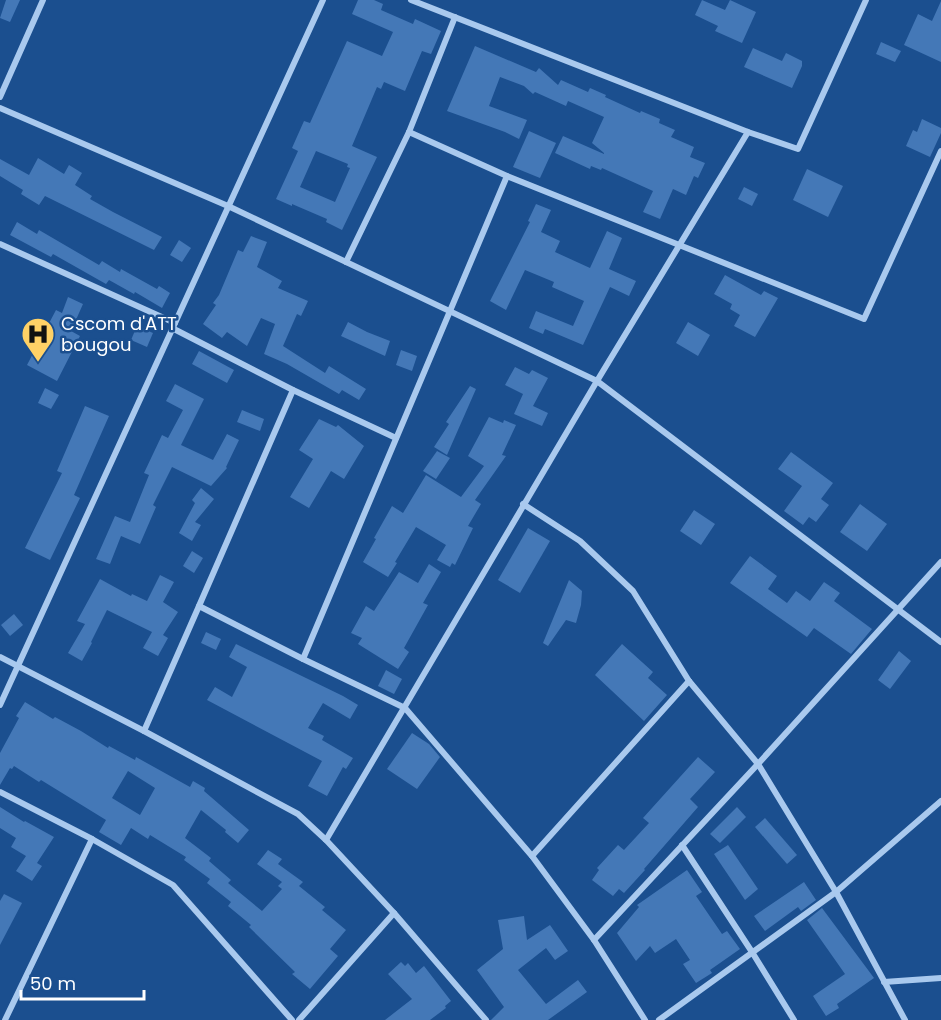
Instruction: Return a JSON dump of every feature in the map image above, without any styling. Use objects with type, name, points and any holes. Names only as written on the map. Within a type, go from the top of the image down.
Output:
[{"type":"street","points":[[0,97],[43,0]]},
{"type":"street","points":[[0,705],[323,0]]},
{"type":"street","points":[[411,0],[748,132],[798,149],[866,0]]},
{"type":"street","points":[[346,262],[409,132],[454,17]]},
{"type":"street","points":[[0,108],[228,206],[597,381],[941,642]]},
{"type":"street","points":[[409,132],[507,176],[864,319],[941,151]]},
{"type":"street","points":[[326,840],[523,504],[748,132]]},
{"type":"street","points":[[303,659],[507,176]]},
{"type":"street","points":[[0,244],[173,326],[293,390],[396,438]]},
{"type":"street","points":[[144,731],[293,390]]},
{"type":"street","points":[[523,504],[580,541],[633,591],[689,681],[758,764],[836,892],[905,1020]]},
{"type":"street","points":[[594,940],[941,562]]},
{"type":"street","points":[[199,606],[405,708],[532,856],[594,940],[645,1020]]},
{"type":"street","points":[[0,657],[298,814],[326,840],[394,913],[486,1020]]},
{"type":"street","points":[[532,856],[689,681]]},
{"type":"street","points":[[0,792],[92,839],[173,885],[292,1020]]},
{"type":"street","points":[[659,1020],[836,892],[941,801]]},
{"type":"street","points":[[5,1020],[92,839]]},
{"type":"street","points":[[682,845],[753,952],[794,1020]]},
{"type":"street","points":[[299,1020],[394,913]]},
{"type":"street","points":[[884,982],[941,978]]},
{"type":"building","points":[[6,0],[20,0],[10,22],[0,18]]},
{"type":"building","points":[[358,0],[374,0],[383,4],[381,10],[413,24],[415,19],[441,31],[431,54],[422,51],[405,91],[384,82],[381,89],[377,87],[352,146],[377,157],[342,230],[326,222],[327,219],[276,199],[298,151],[292,148],[304,121],[310,123],[347,41],[382,56],[393,32],[352,14]],"holes":[[[316,151],[348,164],[347,167],[350,168],[335,202],[300,187]]]},
{"type":"building","points":[[702,0],[725,10],[730,0],[756,12],[742,43],[715,31],[718,26],[695,15]]},
{"type":"building","points":[[941,1],[941,62],[904,45],[918,14],[932,21]]},
{"type":"building","points":[[881,42],[901,51],[895,62],[876,54]]},
{"type":"building","points":[[475,46],[536,72],[539,68],[558,85],[561,80],[588,92],[590,88],[640,113],[641,111],[660,119],[659,123],[675,130],[671,137],[694,147],[690,157],[705,163],[698,178],[694,176],[686,195],[673,189],[660,219],[643,212],[653,191],[602,168],[601,170],[591,166],[590,169],[555,153],[563,136],[604,154],[592,143],[604,117],[568,101],[566,106],[535,92],[533,94],[524,86],[500,77],[489,106],[527,120],[519,139],[447,111]]},
{"type":"building","points":[[753,48],[782,61],[786,53],[802,61],[792,88],[744,67]]},
{"type":"building","points":[[922,119],[941,128],[930,157],[906,146],[913,130],[917,132]]},
{"type":"building","points":[[529,131],[556,143],[540,178],[513,167]]},
{"type":"building","points":[[38,158],[64,174],[69,165],[82,173],[75,185],[92,196],[90,199],[162,237],[154,250],[45,196],[39,205],[21,194],[23,190],[0,176],[0,159],[29,175]]},
{"type":"building","points":[[807,169],[843,186],[828,217],[793,200]]},
{"type":"building","points":[[744,187],[758,194],[752,206],[738,199]]},
{"type":"building","points":[[536,204],[551,210],[541,232],[560,241],[555,252],[590,268],[607,231],[622,238],[609,269],[636,281],[629,296],[610,287],[583,345],[545,329],[543,334],[529,328],[536,311],[573,326],[584,301],[552,287],[554,282],[525,270],[506,310],[490,301],[530,222],[528,221]]},
{"type":"building","points":[[17,222],[37,234],[39,230],[99,265],[102,261],[120,272],[121,269],[157,289],[159,286],[170,293],[162,308],[109,280],[106,284],[53,254],[51,257],[10,235]]},
{"type":"building","points":[[251,236],[267,242],[257,267],[282,281],[278,288],[308,301],[301,316],[297,314],[283,346],[325,373],[329,366],[366,389],[359,400],[342,390],[339,394],[287,364],[264,354],[275,324],[261,318],[247,346],[227,332],[222,338],[203,324],[216,305],[213,303],[219,295],[238,250],[243,252]]},
{"type":"building","points":[[179,240],[191,248],[182,262],[170,255]]},
{"type":"building","points":[[725,275],[761,295],[764,291],[778,298],[755,337],[734,326],[740,315],[730,309],[732,304],[714,294]]},
{"type":"building","points":[[68,297],[83,304],[71,331],[80,336],[57,381],[27,365],[56,310],[62,313]]},
{"type":"building","points":[[348,322],[390,341],[385,356],[341,336]]},
{"type":"building","points":[[688,322],[710,335],[698,356],[676,343]]},
{"type":"building","points":[[137,326],[153,333],[147,347],[131,340]]},
{"type":"building","points":[[401,350],[417,356],[412,371],[396,365]]},
{"type":"building","points":[[199,351],[234,370],[227,383],[192,364]]},
{"type":"building","points":[[515,367],[529,374],[532,370],[548,378],[533,406],[548,413],[542,426],[514,414],[523,394],[505,385]]},
{"type":"building","points":[[175,384],[204,399],[181,445],[213,460],[227,434],[239,440],[227,468],[211,486],[172,467],[153,505],[156,507],[140,544],[121,536],[110,564],[96,559],[115,516],[130,522],[149,475],[144,473],[162,435],[168,438],[183,410],[166,401]]},
{"type":"building","points":[[470,386],[476,389],[447,455],[434,447],[449,424],[446,422]]},
{"type":"building","points":[[45,388],[59,395],[51,409],[38,403]]},
{"type":"building","points":[[85,406],[109,416],[74,495],[80,498],[50,560],[25,548],[62,473],[57,471]]},
{"type":"building","points":[[242,410],[264,419],[260,431],[237,422]]},
{"type":"building","points":[[489,417],[516,425],[502,455],[506,456],[475,500],[481,504],[468,526],[473,528],[455,565],[452,563],[450,567],[437,560],[446,545],[416,527],[388,577],[363,562],[392,506],[403,513],[426,475],[461,497],[484,466],[468,456]]},
{"type":"building","points":[[319,419],[336,427],[338,425],[364,446],[344,479],[331,471],[309,508],[290,497],[313,459],[299,450]]},
{"type":"building","points":[[437,451],[450,458],[436,479],[423,471]]},
{"type":"building","points":[[791,452],[833,483],[821,499],[829,505],[816,522],[809,517],[803,525],[784,511],[802,486],[778,469]]},
{"type":"building","points":[[201,488],[214,499],[195,522],[201,525],[192,541],[179,533],[195,503],[192,500]]},
{"type":"building","points":[[860,504],[887,524],[867,551],[840,532]]},
{"type":"building","points":[[694,510],[715,524],[701,545],[680,531]]},
{"type":"building","points":[[528,528],[550,541],[520,593],[498,580]]},
{"type":"building","points":[[192,551],[203,558],[194,573],[183,566]]},
{"type":"building","points":[[750,556],[777,576],[768,589],[787,603],[796,591],[810,601],[824,582],[840,593],[834,601],[872,629],[851,654],[814,628],[807,637],[730,583]]},
{"type":"building","points":[[429,564],[441,572],[423,603],[428,605],[404,648],[409,652],[398,669],[358,644],[362,638],[351,633],[366,606],[374,611],[399,572],[418,583]]},
{"type":"building","points":[[160,575],[174,582],[163,602],[178,612],[163,635],[168,638],[158,656],[143,648],[152,632],[107,610],[82,661],[68,653],[85,624],[77,621],[100,579],[131,596],[132,594],[147,601]]},
{"type":"building","points":[[569,580],[582,591],[576,623],[566,620],[548,646],[543,643]]},
{"type":"building","points":[[14,614],[23,625],[10,636],[1,625]]},
{"type":"building","points":[[206,632],[221,639],[216,650],[201,643]]},
{"type":"building","points":[[236,644],[358,705],[350,719],[323,703],[308,728],[324,736],[322,740],[353,758],[346,769],[343,767],[327,796],[308,786],[322,761],[207,700],[215,687],[232,697],[247,667],[229,657]]},
{"type":"building","points":[[622,644],[653,672],[648,678],[667,695],[644,721],[595,675]]},
{"type":"building","points":[[899,651],[911,661],[890,689],[878,680]]},
{"type":"building","points":[[386,670],[402,679],[394,694],[378,686]]},
{"type":"building","points":[[25,702],[108,748],[109,746],[135,760],[136,757],[190,787],[193,781],[205,788],[204,791],[249,830],[238,843],[201,810],[185,838],[211,858],[209,861],[231,880],[228,883],[262,911],[282,889],[278,886],[282,882],[257,864],[268,850],[282,859],[278,864],[303,882],[299,886],[325,907],[322,910],[346,930],[330,949],[338,956],[310,989],[292,974],[295,972],[249,927],[251,925],[228,906],[231,902],[207,883],[210,879],[184,860],[186,857],[150,835],[148,839],[131,828],[121,845],[99,832],[106,820],[14,766],[10,768],[0,785],[0,753],[19,718],[16,716]],"holes":[[[128,771],[155,788],[140,815],[112,798]]]},
{"type":"building","points":[[412,733],[429,744],[440,757],[417,789],[387,769]]},
{"type":"building","points":[[698,757],[715,772],[690,799],[698,807],[624,893],[619,889],[613,896],[592,880],[599,870],[597,868],[618,845],[624,850],[649,823],[643,818]]},
{"type":"building","points":[[0,807],[54,837],[37,863],[42,866],[32,881],[16,871],[26,856],[11,847],[16,838],[0,828]]},
{"type":"building","points":[[737,807],[746,817],[720,843],[710,834]]},
{"type":"building","points":[[765,818],[797,855],[787,864],[755,827]]},
{"type":"building","points":[[728,845],[758,889],[745,900],[714,854]]},
{"type":"building","points":[[687,870],[702,892],[696,896],[722,934],[727,931],[740,949],[710,970],[712,973],[696,983],[683,964],[690,960],[676,939],[655,953],[650,946],[636,961],[617,933],[639,907],[637,905]]},
{"type":"building","points":[[804,882],[816,900],[801,911],[798,907],[765,931],[754,916]]},
{"type":"building","points":[[4,894],[22,903],[0,945],[0,901]]},
{"type":"building","points":[[822,908],[874,978],[837,1004],[839,1008],[826,1016],[813,996],[845,974],[807,920]]},
{"type":"building","points":[[524,916],[527,940],[550,925],[568,951],[555,960],[546,948],[518,970],[546,1004],[578,980],[587,992],[548,1020],[491,1020],[504,1007],[477,970],[503,949],[498,920]]},
{"type":"building","points":[[401,962],[405,966],[408,963],[416,973],[424,966],[451,1001],[445,1006],[446,1008],[430,1020],[385,1020],[412,999],[388,974]]},
{"type":"place","name":"Cscom d'ATT bougou","points":[[38,363]]}]
